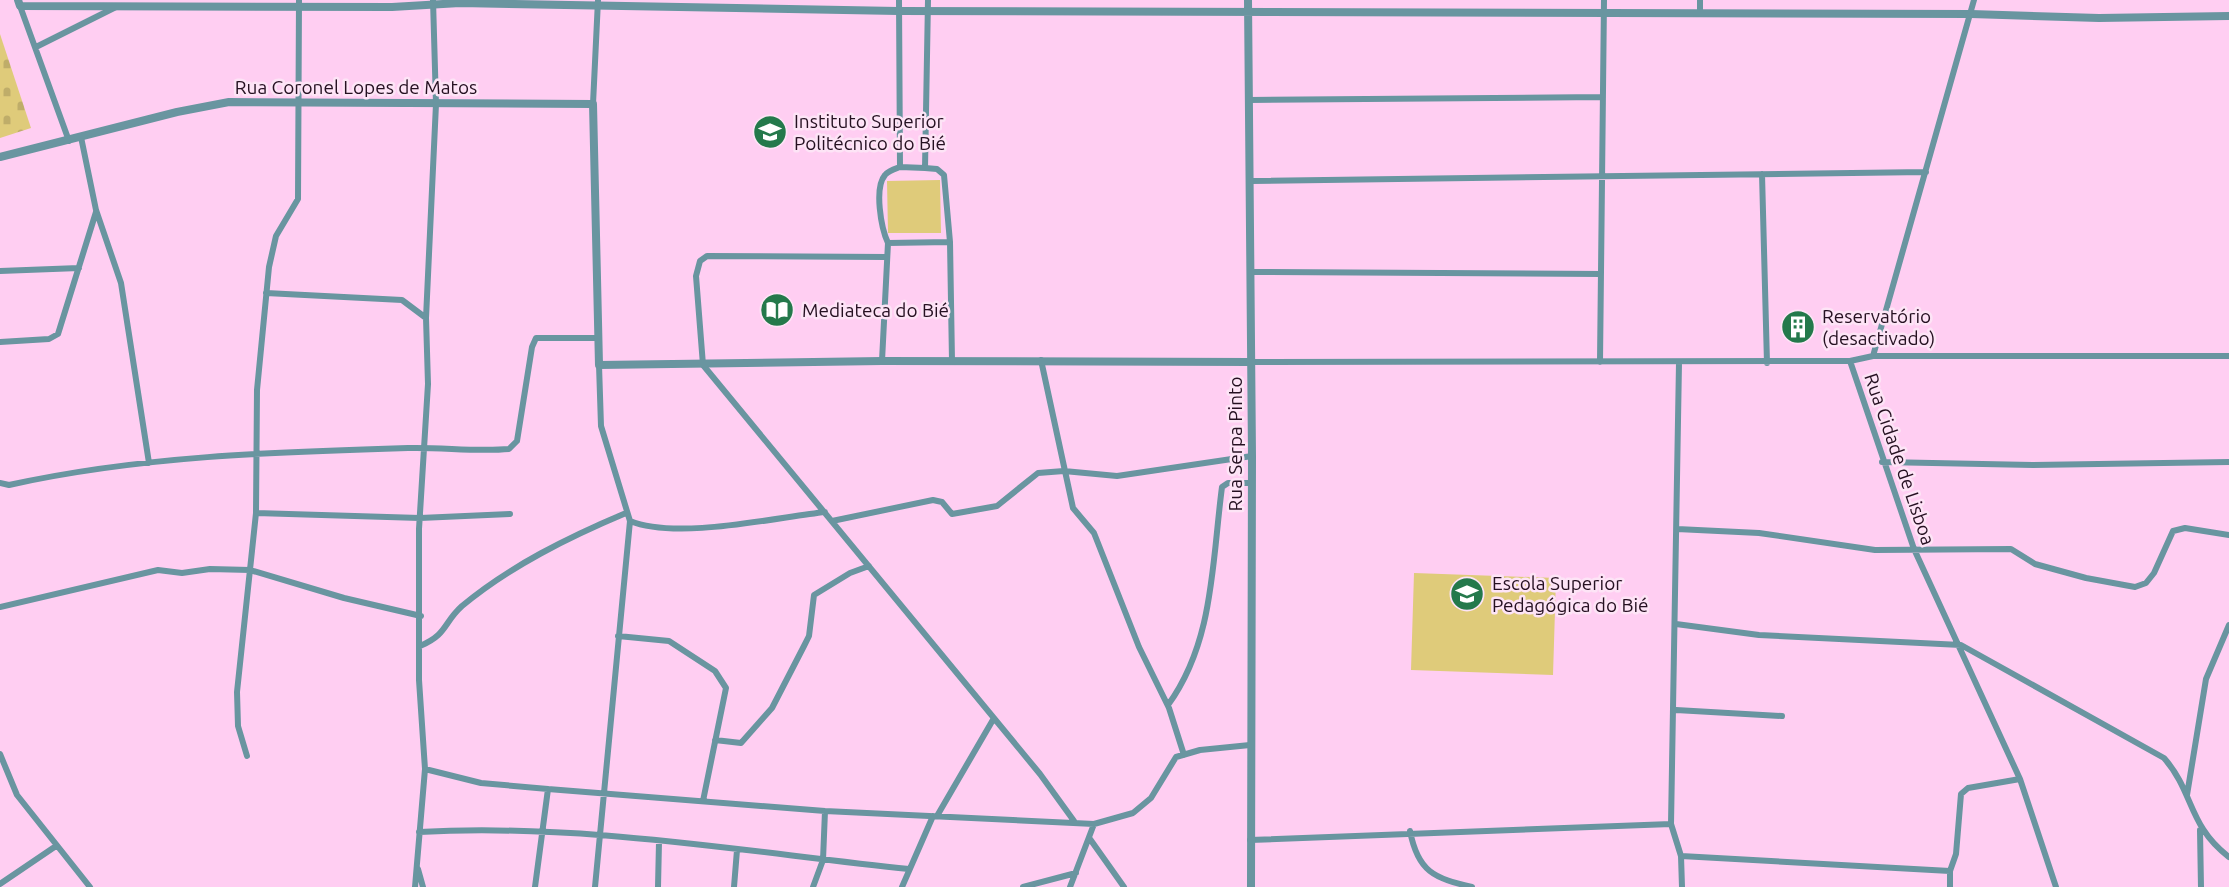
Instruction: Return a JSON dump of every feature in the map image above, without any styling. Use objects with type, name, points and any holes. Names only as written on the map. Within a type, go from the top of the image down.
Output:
[{"type":"street","points":[[899,0],[900,167]]},
{"type":"street","points":[[925,168],[928,0]]},
{"type":"street","name":"Rua Serpa Pinto","points":[[1248,0],[1252,456],[1251,887]]},
{"type":"street","points":[[1600,362],[1604,0]]},
{"type":"street","points":[[1700,0],[1700,13]]},
{"type":"street","points":[[1873,356],[1975,0]]},
{"type":"street","points":[[69,141],[19,3],[119,6],[299,3],[598,4],[898,11],[1971,14],[2099,18],[2229,16]]},
{"type":"street","points":[[247,756],[237,726],[237,692],[256,513],[257,390],[266,293],[276,236],[298,198],[299,3]]},
{"type":"street","points":[[415,887],[425,769],[420,646],[420,518],[428,384],[426,318],[436,104],[433,3]]},
{"type":"street","points":[[595,887],[630,521],[601,426],[593,104],[598,4]]},
{"type":"street","points":[[36,47],[119,6]]},
{"type":"street","points":[[1249,100],[1603,97]]},
{"type":"street","name":"Rua Coronel Lopes de Matos","points":[[0,157],[201,106],[229,102],[593,104]]},
{"type":"street","points":[[81,137],[96,210],[121,283],[149,463]]},
{"type":"street","points":[[882,361],[888,243],[880,220],[881,181],[887,172],[900,167],[936,169],[944,175],[950,242],[952,361]]},
{"type":"street","points":[[1251,181],[1926,173]]},
{"type":"street","points":[[1762,174],[1767,363]]},
{"type":"street","points":[[0,342],[49,339],[58,334],[96,210]]},
{"type":"street","points":[[888,243],[950,242]]},
{"type":"street","points":[[886,257],[707,256],[700,261],[696,276],[703,365],[994,718],[1074,821]]},
{"type":"street","points":[[0,271],[79,268]]},
{"type":"street","points":[[1251,272],[1601,274]]},
{"type":"street","points":[[266,293],[402,300],[426,318]]},
{"type":"street","points":[[0,483],[9,485],[96,468],[257,452],[423,447],[499,450],[514,447],[532,347],[536,338],[598,338]]},
{"type":"street","points":[[1850,361],[1873,356],[2229,356]]},
{"type":"street","points":[[599,365],[1041,360],[1250,362]]},
{"type":"street","points":[[1041,360],[1073,508],[1094,533],[1139,647],[1168,705],[1184,755]]},
{"type":"street","name":"Rua Cidade de Lisboa","points":[[1250,362],[1850,361],[1882,462],[1914,549],[1961,645],[2020,779],[2054,886]]},
{"type":"street","points":[[1679,363],[1676,710],[1671,824],[1681,856],[1682,887]]},
{"type":"street","points":[[832,521],[933,500],[942,502],[952,514],[987,510],[997,506],[1032,476],[1064,471],[1117,476],[1252,456]]},
{"type":"street","points":[[1882,462],[2033,465],[2229,463]]},
{"type":"street","points":[[1168,705],[1185,682],[1204,629],[1222,487],[1228,483],[1251,483]]},
{"type":"street","points":[[630,521],[659,528],[683,528],[825,512]]},
{"type":"street","points":[[256,513],[420,518],[510,514]]},
{"type":"street","points":[[420,646],[440,636],[461,607],[523,564],[587,529],[626,513]]},
{"type":"street","points":[[1677,529],[1759,533],[1856,548],[2011,549],[2035,564],[2086,578],[2135,587],[2146,583],[2154,573],[2174,531],[2185,528],[2229,535]]},
{"type":"street","points":[[715,740],[741,743],[772,708],[809,636],[814,595],[850,573],[869,566]]},
{"type":"street","points":[[0,607],[158,570],[182,573],[210,569],[250,570],[344,598],[421,616]]},
{"type":"street","points":[[1676,624],[1759,635],[1961,645],[2164,758],[2178,774],[2200,828],[2209,842],[2229,857]]},
{"type":"street","points":[[2186,796],[2206,679],[2229,625]]},
{"type":"street","points":[[618,636],[669,640],[715,671],[726,691],[703,801]]},
{"type":"street","points":[[1676,710],[1782,716]]},
{"type":"street","points":[[902,887],[935,816],[994,718]]},
{"type":"street","points":[[425,769],[481,783],[548,789],[825,811],[1094,824],[1133,813],[1151,798],[1171,764],[1184,755],[1200,750],[1250,745]]},
{"type":"street","points":[[0,754],[17,795],[90,887]]},
{"type":"street","points":[[1950,887],[1961,794],[1968,788],[2020,779]]},
{"type":"street","points":[[535,887],[548,789]]},
{"type":"street","points":[[813,887],[822,860],[825,811]]},
{"type":"street","points":[[1070,887],[1094,824]]},
{"type":"street","points":[[1250,840],[1410,831],[1671,824]]},
{"type":"street","points":[[2200,828],[2201,887]]},
{"type":"street","points":[[419,832],[543,830],[600,834],[909,869]]},
{"type":"street","points":[[1410,831],[1418,858],[1428,871],[1441,880],[1472,887]]},
{"type":"street","points":[[1090,839],[1124,887]]},
{"type":"street","points":[[658,887],[659,842]]},
{"type":"street","points":[[0,884],[56,846]]},
{"type":"street","points":[[734,887],[737,850]]},
{"type":"street","points":[[1681,856],[1950,871]]},
{"type":"street","points":[[417,866],[423,887]]},
{"type":"street","points":[[1023,887],[1076,873]]},
{"type":"green space","points":[[0,34],[31,128],[0,138]]},
{"type":"green space","points":[[940,180],[941,233],[888,233],[887,181]]},
{"type":"green space","points":[[1414,573],[1556,578],[1553,675],[1411,670]]},
{"type":"place","name":"Instituto Superior Politécnico do Bié","points":[[770,132]]},
{"type":"place","name":"Mediateca do Bié","points":[[777,310]]},
{"type":"place","name":"Reservatório (desactivado)","points":[[1798,327]]},
{"type":"place","name":"Escola Superior Pedagógica do Bié","points":[[1467,594]]}]
